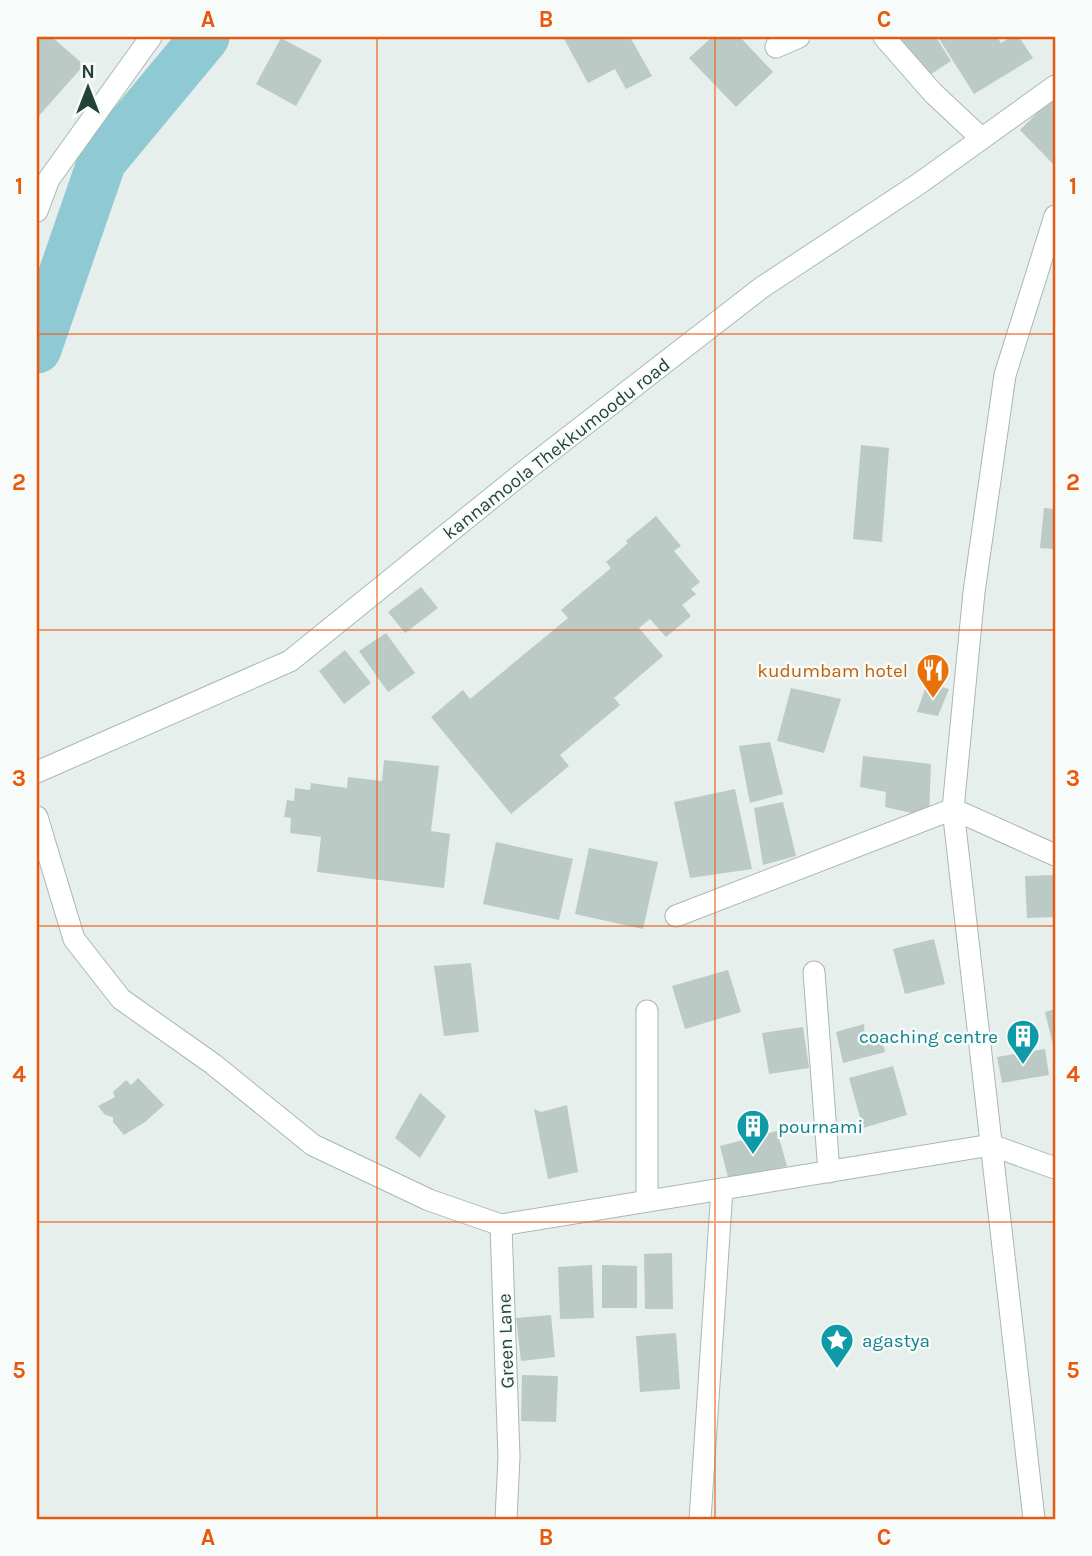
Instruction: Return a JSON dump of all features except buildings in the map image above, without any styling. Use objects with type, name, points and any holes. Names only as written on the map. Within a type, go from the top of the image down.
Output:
[{"type":"street","points":[[37,211],[43,176],[151,37]]},
{"type":"street","points":[[776,47],[799,37]]},
{"type":"street","points":[[884,37],[933,93],[981,138]]},
{"type":"street","name":"kannamoola Thekkumoodu road","points":[[37,772],[290,661],[530,467],[761,288],[920,183],[1055,86]]},
{"type":"street","points":[[1040,1518],[990,1145],[953,809],[974,592],[1005,375],[1055,216]]},
{"type":"street","points":[[676,916],[953,809],[1055,855]]},
{"type":"street","points":[[37,817],[74,939],[121,999],[213,1064],[313,1145],[429,1200],[501,1225],[990,1145],[1055,1168]]},
{"type":"street","points":[[814,972],[829,1172]]},
{"type":"street","points":[[647,1011],[647,1201]]},
{"type":"street","points":[[699,1519],[722,1189]]},
{"type":"street","name":"Green Lane","points":[[501,1225],[509,1457],[506,1519]]},
{"type":"waterway","points":[[37,349],[102,161],[205,37]]},
{"type":"place","name":"kudumbam hotel","points":[[933,700]]},
{"type":"place","name":"coaching centre","points":[[1023,1066]]},
{"type":"place","name":"pournami","points":[[753,1156]]},
{"type":"place","name":"agastya","points":[[837,1370]]}]
